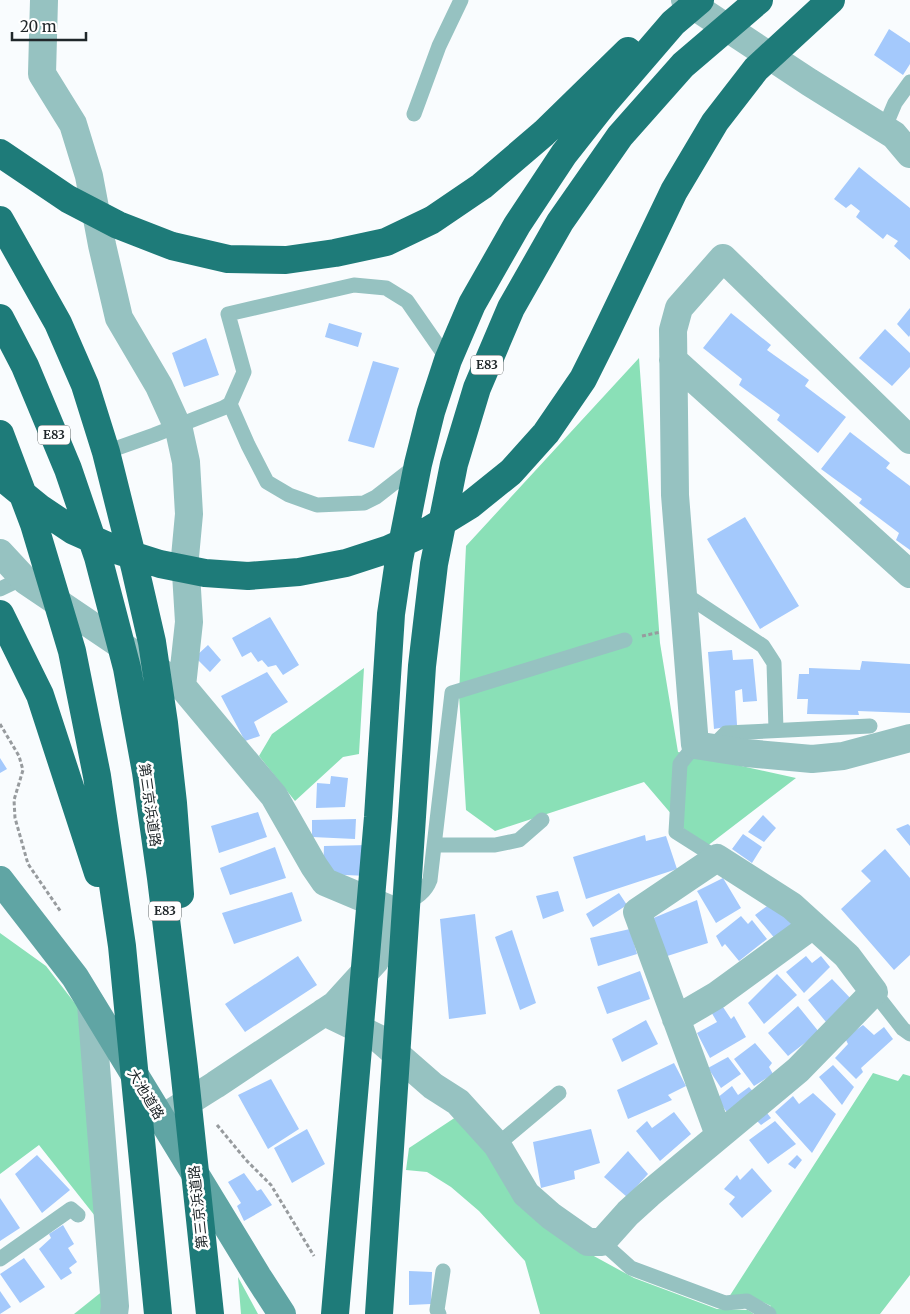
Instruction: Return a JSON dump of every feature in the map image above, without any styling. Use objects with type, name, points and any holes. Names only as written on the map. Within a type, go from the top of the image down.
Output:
[{"type":"highway","points":[[0,153],[68,199],[118,225],[172,246],[228,258],[286,260],[335,253],[386,242],[432,220],[482,186],[544,133],[658,21],[686,0]]},
{"type":"highway","name":"E83","points":[[335,1314],[378,817],[392,614],[399,560],[418,464],[431,412],[448,360],[472,304],[517,225],[564,154],[605,102],[673,24],[700,0]]},
{"type":"highway","name":"E83","points":[[379,1314],[422,666],[434,564],[454,464],[477,388],[512,308],[555,231],[620,136],[684,65],[760,0]]},
{"type":"highway","points":[[0,475],[41,509],[74,531],[119,552],[160,564],[205,573],[248,576],[299,572],[336,565],[389,549],[426,532],[470,505],[511,472],[546,433],[583,379],[674,191],[715,122],[756,69],[831,0]]},
{"type":"highway","points":[[0,220],[58,323],[85,385],[106,452],[136,568],[152,642],[173,803],[179,883],[184,1068]]},
{"type":"highway","name":"第三京浜道路","points":[[0,318],[25,366],[68,469],[98,557],[127,668],[146,772],[162,888],[184,1068],[210,1314]]},
{"type":"highway","points":[[0,434],[34,524],[72,650],[97,776],[122,946],[158,1314]]},
{"type":"highway","points":[[0,614],[40,695],[122,946]]},
{"type":"street","points":[[44,0],[42,74],[73,124],[88,176],[119,318],[159,386],[177,425],[186,462],[189,514],[185,557],[189,622],[182,686]]},
{"type":"street","points":[[686,0],[809,82],[884,128],[894,135],[910,154]]},
{"type":"street","points":[[910,440],[723,258],[679,308],[673,330],[675,495],[683,592],[703,746],[812,760],[843,756],[910,738]]},
{"type":"street","points":[[673,360],[910,574]]},
{"type":"street","points":[[0,553],[12,584],[182,686],[274,796],[325,882],[387,908],[385,937],[375,961],[335,1005],[161,1119]]},
{"type":"street","points":[[324,1012],[378,1038],[433,1086],[458,1102],[497,1144],[526,1194],[551,1216],[588,1242],[602,1242],[628,1213],[649,1194],[798,1070],[874,992],[846,956],[792,906],[717,858],[637,912],[719,1135]]},
{"type":"street","name":"大池道路","points":[[0,880],[75,977],[282,1314]]},
{"type":"street","points":[[676,1019],[717,995],[812,925]]},
{"type":"street","points":[[91,1004],[102,1243],[115,1306],[114,1314]]},
{"type":"lane","points":[[414,114],[439,46],[461,0]]},
{"type":"lane","points":[[884,128],[896,103],[910,82]]},
{"type":"lane","points":[[106,452],[230,404],[244,372],[228,314],[354,285],[386,288],[407,301],[448,360]]},
{"type":"lane","points":[[230,404],[267,482],[289,495],[317,505],[364,503],[376,497],[418,464]]},
{"type":"lane","points":[[683,592],[763,646],[774,663],[776,730]]},
{"type":"lane","points":[[387,908],[411,901],[426,890],[430,880],[452,693],[625,640]]},
{"type":"lane","points":[[717,858],[676,832],[680,764],[703,746],[726,733],[870,726]]},
{"type":"lane","points":[[434,845],[495,845],[519,840],[542,820]]},
{"type":"lane","points":[[874,992],[903,1029],[910,1034]]},
{"type":"lane","points":[[497,1144],[559,1093]]},
{"type":"lane","points":[[0,1260],[71,1209],[78,1215]]},
{"type":"lane","points":[[602,1242],[632,1268],[725,1303],[747,1301],[769,1314]]},
{"type":"lane","points":[[439,1314],[437,1310],[443,1271]]},
{"type":"path","points":[[625,640],[662,632]]},
{"type":"green space","points":[[639,358],[660,643],[678,752],[796,778],[702,850],[644,782],[495,831],[466,810],[459,695],[466,546]]},
{"type":"green space","points":[[364,668],[359,754],[343,757],[295,801],[259,756],[272,734]]},
{"type":"green space","points":[[0,933],[46,966],[84,1015],[95,1216],[39,1145],[0,1174]]},
{"type":"green space","points":[[873,1073],[898,1081],[903,1074],[910,1076],[910,1275],[880,1314],[769,1314],[771,1306],[752,1297],[729,1297]]},
{"type":"green space","points":[[456,1117],[494,1160],[519,1206],[592,1255],[634,1278],[717,1309],[748,1310],[754,1314],[540,1314],[525,1261],[479,1211],[451,1187],[427,1172],[406,1170],[409,1148]]},
{"type":"green space","points":[[238,1277],[258,1314],[241,1314]]},
{"type":"green space","points":[[104,1290],[108,1314],[74,1314]]},
{"type":"building","points":[[889,29],[910,43],[910,64],[903,75],[874,55]]},
{"type":"building","points":[[859,167],[910,208],[910,260],[894,246],[898,241],[887,234],[883,239],[856,217],[860,211],[851,204],[846,208],[834,199]]},
{"type":"building","points":[[910,308],[910,335],[909,337],[897,324]]},
{"type":"building","points":[[731,313],[771,345],[767,350],[809,380],[805,386],[846,417],[818,453],[777,420],[780,415],[739,385],[742,379],[703,348]]},
{"type":"building","points":[[329,323],[362,333],[358,347],[325,337]]},
{"type":"building","points":[[885,329],[910,353],[910,367],[892,386],[859,358]]},
{"type":"building","points":[[206,338],[219,375],[184,387],[172,353]]},
{"type":"building","points":[[373,361],[399,368],[374,448],[348,441]]},
{"type":"building","points":[[850,432],[890,463],[886,468],[910,486],[910,550],[896,540],[899,533],[859,503],[862,499],[821,469]]},
{"type":"building","points":[[745,517],[799,606],[760,629],[707,539]]},
{"type":"building","points":[[270,617],[299,665],[283,675],[276,665],[268,667],[262,660],[258,662],[251,652],[242,657],[232,638]]},
{"type":"building","points":[[208,645],[221,660],[210,672],[195,657]]},
{"type":"building","points":[[732,650],[733,660],[753,659],[757,701],[743,702],[742,689],[735,691],[737,725],[714,729],[708,652]]},
{"type":"building","points":[[862,661],[910,664],[910,713],[858,711],[859,715],[807,714],[808,699],[797,699],[799,674],[809,674],[809,668],[860,670]]},
{"type":"building","points":[[267,672],[288,702],[254,722],[260,736],[245,741],[221,696]]},
{"type":"building","points":[[0,758],[7,769],[0,773]]},
{"type":"building","points":[[331,776],[348,778],[345,807],[316,808],[317,783],[330,784]]},
{"type":"building","points":[[258,812],[267,837],[219,853],[211,826]]},
{"type":"building","points":[[763,815],[776,828],[764,842],[748,832]]},
{"type":"building","points":[[356,819],[355,839],[312,837],[312,820]]},
{"type":"building","points":[[908,824],[910,826],[910,846],[896,829]]},
{"type":"building","points":[[743,834],[762,847],[752,863],[732,849]]},
{"type":"building","points":[[645,835],[646,841],[666,836],[677,869],[586,899],[573,857]]},
{"type":"building","points":[[368,845],[368,876],[323,874],[324,846]]},
{"type":"building","points":[[275,847],[286,878],[230,895],[220,868]]},
{"type":"building","points":[[885,849],[910,878],[910,955],[894,970],[841,909],[871,881],[861,871]]},
{"type":"building","points":[[723,878],[741,908],[716,923],[697,891]]},
{"type":"building","points":[[558,891],[564,911],[543,919],[536,896]]},
{"type":"building","points":[[292,892],[302,921],[234,944],[222,913]]},
{"type":"building","points":[[619,893],[627,905],[593,927],[586,914]]},
{"type":"building","points":[[697,900],[708,943],[661,958],[651,919]]},
{"type":"building","points":[[774,901],[795,924],[777,941],[755,915]]},
{"type":"building","points":[[475,914],[486,1014],[449,1019],[440,919]]},
{"type":"building","points":[[741,916],[748,924],[752,920],[767,939],[739,961],[725,944],[722,947],[716,936]]},
{"type":"building","points":[[630,929],[637,954],[598,966],[590,938]]},
{"type":"building","points":[[512,930],[536,1003],[520,1010],[495,937]]},
{"type":"building","points":[[298,956],[317,985],[245,1032],[225,1004]]},
{"type":"building","points":[[806,956],[812,963],[821,956],[830,967],[804,993],[786,972]]},
{"type":"building","points":[[640,971],[650,999],[607,1014],[597,987]]},
{"type":"building","points":[[777,974],[797,995],[764,1024],[748,1003]]},
{"type":"building","points":[[832,979],[854,1002],[826,1022],[808,1000]]},
{"type":"building","points":[[721,1004],[731,1019],[734,1016],[746,1037],[710,1058],[697,1033],[717,1022],[710,1010]]},
{"type":"building","points":[[798,1006],[819,1032],[788,1056],[768,1033]]},
{"type":"building","points":[[646,1020],[658,1044],[622,1062],[612,1039]]},
{"type":"building","points":[[863,1025],[874,1035],[884,1027],[893,1039],[861,1068],[863,1072],[856,1079],[835,1058],[848,1044],[845,1038]]},
{"type":"building","points":[[755,1043],[772,1063],[769,1067],[773,1074],[754,1086],[734,1059]]},
{"type":"building","points":[[728,1057],[741,1074],[721,1088],[708,1068]]},
{"type":"building","points":[[674,1063],[686,1086],[668,1095],[672,1100],[628,1119],[617,1090]]},
{"type":"building","points":[[833,1065],[854,1087],[842,1105],[819,1077]]},
{"type":"building","points":[[271,1079],[299,1129],[268,1149],[238,1095]]},
{"type":"building","points":[[732,1086],[738,1095],[749,1087],[757,1096],[730,1117],[717,1098]]},
{"type":"building","points":[[813,1093],[836,1114],[812,1153],[775,1112],[793,1096],[799,1104]]},
{"type":"building","points":[[674,1112],[691,1134],[660,1161],[636,1131],[647,1121],[652,1128]]},
{"type":"building","points":[[767,1113],[771,1118],[761,1125],[757,1121]]},
{"type":"building","points":[[775,1121],[796,1144],[768,1164],[749,1140]]},
{"type":"building","points":[[307,1129],[325,1164],[292,1183],[274,1148]]},
{"type":"building","points":[[591,1129],[600,1163],[574,1171],[575,1179],[541,1188],[533,1142]]},
{"type":"building","points":[[628,1151],[648,1174],[627,1197],[604,1177]]},
{"type":"building","points":[[37,1155],[70,1190],[42,1213],[15,1174]]},
{"type":"building","points":[[797,1155],[802,1160],[795,1169],[788,1164]]},
{"type":"building","points":[[752,1168],[772,1191],[742,1218],[729,1204],[735,1197],[724,1189],[737,1175],[740,1180]]},
{"type":"building","points":[[244,1173],[257,1191],[261,1189],[272,1205],[244,1221],[237,1206],[241,1203],[228,1182]]},
{"type":"building","points":[[0,1198],[20,1228],[0,1241]]},
{"type":"building","points":[[63,1225],[74,1244],[68,1248],[77,1262],[69,1268],[72,1273],[61,1280],[39,1249],[51,1238],[49,1234]]},
{"type":"building","points":[[24,1258],[45,1287],[20,1303],[0,1274]]},
{"type":"building","points":[[409,1271],[432,1272],[431,1304],[409,1305]]},
{"type":"building","points":[[0,1291],[11,1307],[0,1314]]}]
